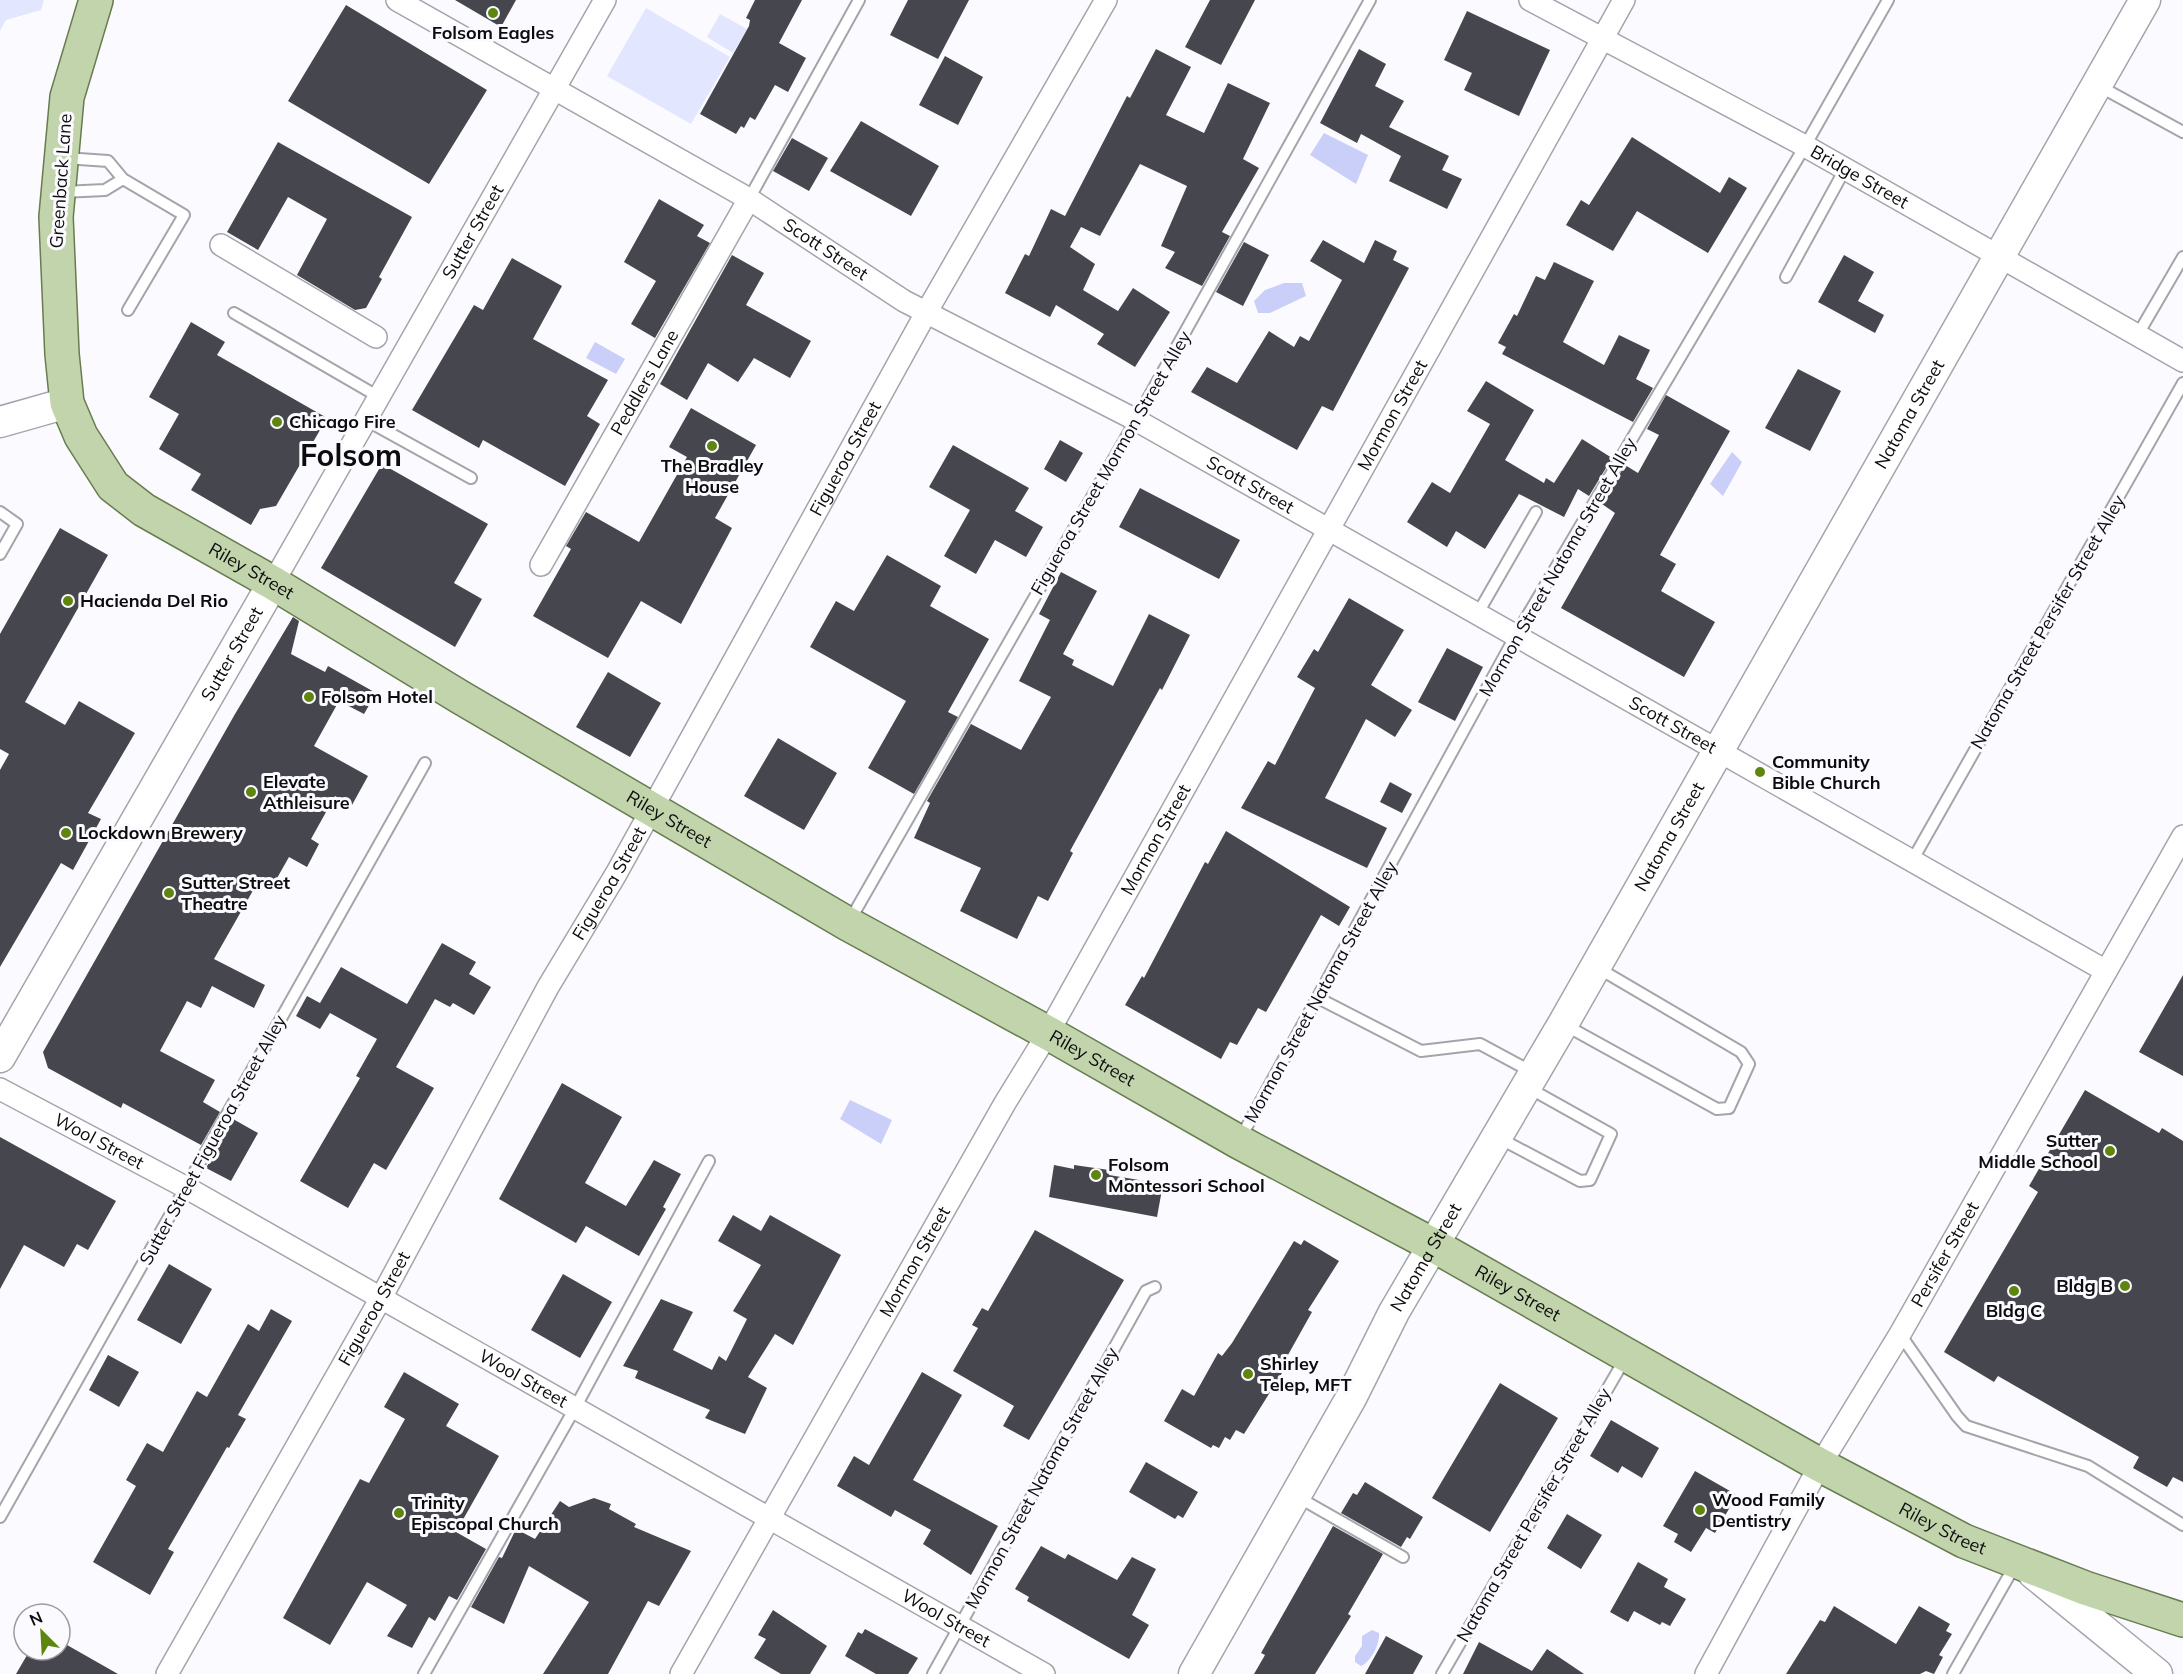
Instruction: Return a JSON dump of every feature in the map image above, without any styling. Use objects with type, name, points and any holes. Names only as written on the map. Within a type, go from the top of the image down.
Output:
[{"type":"main road","name":"Greenback Lane","points":[[67,403],[58,302],[56,217],[67,97],[96,0]]},
{"type":"main road","name":"Natoma Street","points":[[1194,1674],[1296,1496],[1433,1245],[1531,1080],[2145,0]]},
{"type":"main road","points":[[0,422],[67,403]]},
{"type":"main road","name":"Riley Street","points":[[67,403],[81,436],[114,486],[144,510],[273,583],[652,810],[848,924],[1048,1033],[1239,1142],[1433,1245],[1626,1357],[1820,1465],[1964,1541],[2020,1564],[2183,1620]]},
{"type":"main road","name":"Sutter Street","points":[[0,1057],[273,583]]},
{"type":"main road","points":[[2020,1564],[2157,1674]]},
{"type":"street","name":"Scott Street","points":[[397,0],[749,200],[926,313],[1136,420],[2106,971]]},
{"type":"street","name":"Sutter Street","points":[[273,583],[605,0]]},
{"type":"street","name":"Figueroa Street","points":[[167,1674],[381,1298],[548,987],[652,810],[926,313],[1106,0]]},
{"type":"street","name":"Bridge Street","points":[[1530,0],[1805,146],[2183,361]]},
{"type":"street","name":"Mormon Street","points":[[681,1674],[1005,1103],[1048,1033],[1624,0]]},
{"type":"street","name":"Peddlers Lane","points":[[541,565],[749,200]]},
{"type":"street","points":[[221,245],[376,337]]},
{"type":"street","name":"Persifer Street","points":[[1706,1674],[1820,1465],[1900,1334],[2183,836]]},
{"type":"street","name":"Wool Street","points":[[0,1089],[187,1188],[1044,1674]]},
{"type":"lane","points":[[749,200],[860,0]]},
{"type":"lane","name":"Figueroa Street Mormon Street Alley","points":[[848,924],[1136,420],[1371,0]]},
{"type":"lane","name":"Mormon Street Natoma Street Alley","points":[[1239,1142],[1516,635],[1805,146],[1888,0]]},
{"type":"lane","points":[[2097,85],[2183,132]]},
{"type":"lane","points":[[62,158],[108,161],[123,179],[184,214],[128,310]]},
{"type":"lane","points":[[1786,277],[1845,169]]},
{"type":"lane","points":[[58,192],[105,190],[123,179]]},
{"type":"lane","points":[[2137,336],[2183,257]]},
{"type":"lane","points":[[234,313],[380,397]]},
{"type":"lane","name":"Natoma Street Persifer Street Alley","points":[[1912,861],[2183,383]]},
{"type":"lane","points":[[366,420],[471,478]]},
{"type":"lane","points":[[0,512],[17,524],[0,554]]},
{"type":"lane","points":[[1478,613],[1536,512]]},
{"type":"lane","name":"Sutter Street Figueroa Street Alley","points":[[0,1517],[425,763]]},
{"type":"lane","points":[[1563,1024],[1717,1109],[1729,1108],[1749,1064],[1741,1052],[1595,966]]},
{"type":"lane","points":[[1318,998],[1421,1051],[1480,1044],[1611,1134],[1590,1180],[1580,1181],[1498,1137]]},
{"type":"lane","points":[[424,1674],[575,1408],[709,1161]]},
{"type":"lane","name":"Mormon Street Natoma Street Alley","points":[[933,1674],[1146,1291],[1155,1287]]},
{"type":"lane","points":[[1900,1334],[1966,1426],[2088,1466],[2183,1525]]},
{"type":"lane","name":"Natoma Street Persifer Street Alley","points":[[1442,1674],[1626,1357]]},
{"type":"lane","points":[[1296,1496],[1403,1557]]},
{"type":"lane","points":[[1953,1674],[2020,1564]]},
{"type":"shaded area","points":[[0,0],[44,0],[41,10],[6,20],[0,31]]},
{"type":"shaded area","points":[[646,8],[730,57],[691,124],[607,76]]},
{"type":"shaded area","points":[[720,14],[747,29],[733,53],[707,37]]},
{"type":"water","points":[[1324,133],[1368,155],[1356,184],[1310,155]]},
{"type":"water","points":[[1284,283],[1302,283],[1306,296],[1270,313],[1258,313],[1254,301],[1265,290]]},
{"type":"water","points":[[595,342],[625,359],[616,374],[586,358]]},
{"type":"water","points":[[1732,452],[1742,462],[1723,496],[1710,484]]},
{"type":"water","points":[[850,1100],[892,1120],[881,1144],[840,1119]]},
{"type":"water","points":[[1372,1630],[1379,1633],[1378,1642],[1371,1657],[1361,1666],[1355,1662],[1355,1656],[1362,1646],[1362,1636]]},
{"type":"building","name":"Folsom Eagles","points":[[455,0],[516,0],[501,27]]},
{"type":"building","points":[[755,0],[802,0],[779,43],[806,58],[788,92],[775,85],[755,120],[750,117],[744,128],[741,126],[736,134],[700,114],[749,26],[750,20],[746,18]]},
{"type":"building","points":[[908,0],[969,0],[938,59],[890,35]]},
{"type":"building","points":[[1210,0],[1255,0],[1221,65],[1185,47]]},
{"type":"building","points":[[346,5],[487,90],[429,184],[288,101]]},
{"type":"building","points":[[1467,11],[1550,50],[1519,116],[1464,90],[1472,73],[1444,60]]},
{"type":"building","points":[[1156,49],[1191,67],[1166,115],[1204,133],[1228,83],[1270,103],[1243,159],[1259,168],[1222,232],[1230,236],[1202,286],[1165,268],[1175,252],[1161,246],[1187,186],[1140,164],[1100,236],[1081,227],[1070,247],[1095,264],[1083,290],[1118,311],[1133,288],[1170,312],[1135,367],[1097,344],[1104,334],[1056,305],[1050,317],[1005,293],[1025,254],[1029,256],[1051,209],[1065,216],[1127,96],[1130,98]]},
{"type":"building","points":[[1359,49],[1386,64],[1375,86],[1404,101],[1389,127],[1449,156],[1442,170],[1462,179],[1447,209],[1389,181],[1401,156],[1361,134],[1357,143],[1320,123]]},
{"type":"building","points":[[945,56],[983,77],[958,125],[919,105]]},
{"type":"building","points":[[861,121],[939,166],[911,216],[830,171]]},
{"type":"building","points":[[1632,137],[1720,193],[1729,177],[1747,188],[1708,253],[1637,211],[1613,251],[1566,225],[1581,200],[1589,205]]},
{"type":"building","points":[[792,138],[828,158],[809,191],[773,171]]},
{"type":"building","points":[[278,142],[412,217],[379,277],[382,279],[366,308],[355,310],[297,275],[327,219],[288,197],[258,250],[227,232]]},
{"type":"building","points":[[659,199],[704,225],[697,236],[710,243],[655,338],[631,324],[656,281],[624,262]]},
{"type":"building","points":[[1323,240],[1364,263],[1375,240],[1397,251],[1393,260],[1409,268],[1333,411],[1322,406],[1297,450],[1191,392],[1207,367],[1237,383],[1269,331],[1294,347],[1300,336],[1309,341],[1342,280],[1310,261]]},
{"type":"building","points":[[1244,242],[1269,255],[1243,306],[1216,292]]},
{"type":"building","points":[[732,255],[764,273],[746,305],[811,341],[790,378],[754,358],[738,382],[708,363],[687,400],[660,384]]},
{"type":"building","points":[[1844,255],[1874,272],[1858,301],[1884,315],[1875,333],[1818,302]]},
{"type":"building","points":[[512,258],[562,286],[533,339],[608,380],[587,416],[600,424],[565,486],[483,440],[479,448],[412,410],[474,305],[483,310]]},
{"type":"building","points":[[1554,262],[1594,281],[1563,342],[1604,365],[1619,335],[1650,350],[1636,379],[1653,388],[1633,422],[1502,354],[1506,347],[1498,343],[1514,314],[1517,316],[1536,276],[1545,280]]},
{"type":"building","points":[[191,322],[225,342],[217,355],[327,418],[276,506],[260,509],[251,525],[191,490],[201,474],[159,449],[179,414],[149,397]]},
{"type":"building","points":[[1798,369],[1841,391],[1810,451],[1765,428]]},
{"type":"building","points":[[1486,381],[1534,410],[1505,460],[1544,483],[1546,478],[1554,483],[1582,439],[1612,458],[1589,496],[1578,489],[1564,517],[1519,494],[1485,549],[1456,531],[1447,547],[1407,522],[1432,482],[1450,493],[1490,424],[1467,411]]},
{"type":"building","points":[[1666,395],[1730,431],[1660,555],[1676,564],[1661,591],[1715,622],[1684,677],[1561,608],[1615,513],[1602,504],[1625,465],[1638,473],[1659,435],[1647,429]]},
{"type":"building","points":[[691,408],[756,445],[715,518],[732,528],[681,624],[641,601],[608,658],[533,616],[571,549],[566,546],[586,512],[639,542],[687,457],[669,447]]},
{"type":"building","points":[[1060,440],[1083,453],[1066,482],[1044,469]]},
{"type":"building","points":[[953,445],[1029,488],[1015,511],[1043,527],[1026,557],[995,540],[976,574],[944,556],[970,510],[929,487]]},
{"type":"building","points":[[382,464],[488,524],[454,583],[482,599],[455,647],[321,568]]},
{"type":"building","points":[[1140,488],[1240,540],[1219,579],[1119,527]]},
{"type":"building","points":[[60,528],[108,555],[25,702],[65,725],[79,701],[135,733],[88,813],[101,819],[73,870],[61,863],[0,967],[0,770],[9,754],[0,749],[0,634]]},
{"type":"building","points":[[887,555],[941,586],[930,606],[989,639],[948,712],[958,717],[914,794],[868,768],[906,701],[810,647],[836,601],[854,611]]},
{"type":"building","points":[[1061,572],[1097,591],[1063,654],[1074,660],[1072,665],[1113,686],[1149,614],[1190,635],[1162,690],[1160,688],[1070,851],[1073,853],[1048,901],[1038,896],[1017,939],[960,911],[981,868],[914,838],[930,803],[927,801],[971,724],[1021,750],[1051,697],[1019,681],[1050,620],[1039,614]]},
{"type":"building","points":[[1349,598],[1404,630],[1371,685],[1412,710],[1395,737],[1366,719],[1325,798],[1387,828],[1367,868],[1241,808],[1268,761],[1275,765],[1315,688],[1297,677],[1314,649],[1318,652]]},
{"type":"building","points":[[293,617],[299,621],[291,654],[325,672],[328,666],[376,693],[364,714],[339,701],[314,746],[368,776],[352,805],[335,796],[311,839],[319,844],[307,867],[289,857],[272,887],[259,880],[214,959],[265,985],[254,1008],[212,986],[201,1008],[187,1001],[160,1051],[215,1080],[203,1102],[220,1112],[201,1145],[123,1103],[121,1108],[48,1068],[43,1052],[235,714]]},
{"type":"building","points":[[1447,648],[1483,667],[1455,721],[1418,702]]},
{"type":"building","points":[[608,672],[661,703],[630,757],[576,727]]},
{"type":"building","points":[[778,738],[837,773],[804,830],[744,796]]},
{"type":"building","points":[[1390,782],[1412,794],[1402,813],[1380,802]]},
{"type":"building","points":[[1226,831],[1350,907],[1339,926],[1321,915],[1266,1012],[1258,1008],[1237,1045],[1230,1042],[1221,1059],[1125,1005],[1142,976],[1144,978],[1205,862],[1208,864]]},
{"type":"building","points":[[442,943],[476,962],[469,974],[491,987],[474,1015],[453,1003],[450,1007],[435,999],[396,1067],[434,1088],[386,1170],[374,1163],[348,1208],[300,1181],[360,1078],[356,1076],[377,1039],[330,1013],[320,1029],[296,1016],[307,996],[320,1003],[341,967],[407,1004]]},
{"type":"building","points":[[2183,975],[2183,1076],[2139,1052]]},
{"type":"building","points":[[562,1083],[622,1117],[585,1183],[626,1206],[654,1160],[681,1174],[663,1207],[666,1209],[639,1256],[586,1226],[576,1243],[499,1199]]},
{"type":"building","points":[[2085,1090],[2159,1133],[2162,1128],[2183,1141],[2183,1482],[2173,1477],[2167,1487],[2133,1468],[2139,1457],[1998,1376],[1994,1382],[1944,1352],[2038,1192],[2029,1186]]},
{"type":"building","points":[[233,1119],[258,1133],[231,1181],[206,1168]]},
{"type":"building","points":[[0,1137],[116,1201],[88,1250],[77,1244],[64,1267],[24,1245],[0,1289]]},
{"type":"building","points":[[1054,1165],[1074,1169],[1074,1165],[1109,1170],[1109,1175],[1163,1184],[1157,1217],[1049,1197]]},
{"type":"building","points":[[733,1215],[761,1231],[770,1215],[841,1255],[793,1345],[775,1334],[748,1377],[767,1388],[745,1434],[705,1418],[710,1410],[635,1378],[638,1371],[623,1366],[661,1299],[693,1312],[673,1350],[712,1370],[719,1356],[726,1361],[747,1319],[733,1311],[761,1265],[718,1241]]},
{"type":"building","points":[[1035,1230],[1124,1280],[1029,1440],[1003,1426],[1014,1406],[953,1371],[978,1328],[972,1325],[982,1308],[988,1311]]},
{"type":"building","points":[[1304,1240],[1339,1261],[1308,1310],[1312,1312],[1279,1371],[1282,1373],[1244,1434],[1236,1430],[1230,1440],[1225,1437],[1219,1448],[1213,1445],[1211,1448],[1164,1421],[1182,1389],[1194,1396],[1218,1353],[1222,1356],[1232,1343],[1294,1241],[1301,1245]]},
{"type":"building","points":[[169,1264],[212,1289],[181,1344],[137,1320]]},
{"type":"building","points":[[563,1274],[612,1302],[580,1358],[531,1330]]},
{"type":"building","points":[[271,1309],[292,1321],[238,1415],[246,1419],[229,1448],[227,1447],[168,1549],[174,1552],[150,1595],[93,1562],[136,1486],[126,1480],[147,1443],[163,1452],[197,1391],[207,1397],[248,1324],[259,1331]]},
{"type":"building","points":[[108,1355],[139,1372],[119,1407],[89,1390]]},
{"type":"building","points":[[404,1372],[459,1404],[446,1426],[499,1456],[456,1532],[486,1549],[457,1600],[449,1596],[435,1621],[429,1617],[412,1648],[387,1636],[407,1605],[367,1582],[330,1645],[283,1618],[360,1479],[369,1483],[405,1419],[384,1407]]},
{"type":"building","points":[[922,1372],[962,1395],[913,1480],[998,1526],[971,1575],[923,1544],[931,1530],[895,1510],[891,1517],[837,1486],[854,1456],[869,1465]]},
{"type":"building","points":[[1500,1383],[1558,1418],[1490,1532],[1432,1498]]},
{"type":"building","points":[[1611,1420],[1659,1448],[1642,1478],[1622,1466],[1618,1473],[1590,1456]]},
{"type":"building","points":[[1146,1462],[1198,1492],[1183,1518],[1178,1515],[1175,1519],[1129,1492]]},
{"type":"building","name":"Wood Family Dentistry","points":[[1695,1471],[1737,1495],[1715,1533],[1706,1528],[1691,1552],[1674,1542],[1678,1534],[1663,1526]]},
{"type":"building","points":[[1365,1482],[1423,1517],[1410,1539],[1407,1537],[1401,1547],[1341,1513],[1353,1493],[1357,1495]]},
{"type":"building","points":[[594,1498],[611,1504],[609,1509],[636,1524],[634,1527],[691,1551],[659,1606],[648,1601],[608,1674],[543,1674],[589,1602],[529,1566],[504,1624],[471,1607],[499,1557],[502,1558],[516,1529],[535,1539],[560,1501],[569,1507]]},
{"type":"building","points":[[1567,1514],[1602,1535],[1581,1569],[1547,1548]]},
{"type":"building","points":[[1333,1526],[1383,1554],[1348,1614],[1351,1616],[1315,1674],[1254,1674],[1265,1655],[1261,1653]]},
{"type":"building","points":[[1041,1546],[1065,1559],[1068,1554],[1117,1580],[1132,1557],[1156,1569],[1132,1615],[1149,1625],[1129,1659],[1027,1601],[1029,1597],[1015,1589]]},
{"type":"building","points":[[1638,1562],[1668,1579],[1664,1587],[1686,1599],[1670,1626],[1662,1622],[1660,1625],[1634,1611],[1628,1622],[1610,1612]]},
{"type":"building","points":[[1834,1606],[1896,1644],[1919,1606],[1950,1624],[1946,1631],[1952,1634],[1939,1655],[1943,1657],[1934,1674],[1926,1671],[1920,1674],[1786,1674],[1820,1620],[1825,1622]]},
{"type":"building","points":[[773,1610],[827,1646],[810,1674],[781,1674],[754,1658],[766,1639],[758,1635]]},
{"type":"building","points":[[865,1629],[918,1658],[908,1674],[876,1674],[845,1656],[858,1632],[862,1634]]},
{"type":"building","points":[[1386,1636],[1423,1656],[1413,1674],[1365,1674]]},
{"type":"building","points":[[1479,1642],[1532,1671],[1547,1649],[1584,1674],[1463,1674]]},
{"type":"building","points":[[72,1648],[118,1674],[16,1674],[23,1662],[72,1662]]},
{"type":"place","name":"Folsom Eagles","points":[[493,13]]},
{"type":"place","name":"Chicago Fire","points":[[277,422]]},
{"type":"place","name":"The Bradley House","points":[[712,446]]},
{"type":"place","name":"Hacienda Del Rio","points":[[68,601]]},
{"type":"place","name":"Folsom Hotel","points":[[309,697]]},
{"type":"place","name":"Community Bible Church","points":[[1760,772]]},
{"type":"place","name":"Elevate Athleisure","points":[[251,792]]},
{"type":"place","name":"Lockdown Brewery","points":[[66,833]]},
{"type":"place","name":"Sutter Street Theatre","points":[[169,893]]},
{"type":"place","name":"Sutter Middle School","points":[[2110,1151]]},
{"type":"place","name":"Folsom Montessori School","points":[[1096,1175]]},
{"type":"place","name":"Bldg B","points":[[2125,1286]]},
{"type":"place","name":"Bldg C","points":[[2014,1291]]},
{"type":"place","name":"Shirley Telep, MFT","points":[[1248,1374]]},
{"type":"place","name":"Wood Family Dentistry","points":[[1700,1510]]},
{"type":"place","name":"Trinity Episcopal Church","points":[[399,1513]]},
{"type":"district","name":"Folsom","points":[[351,456]]}]
